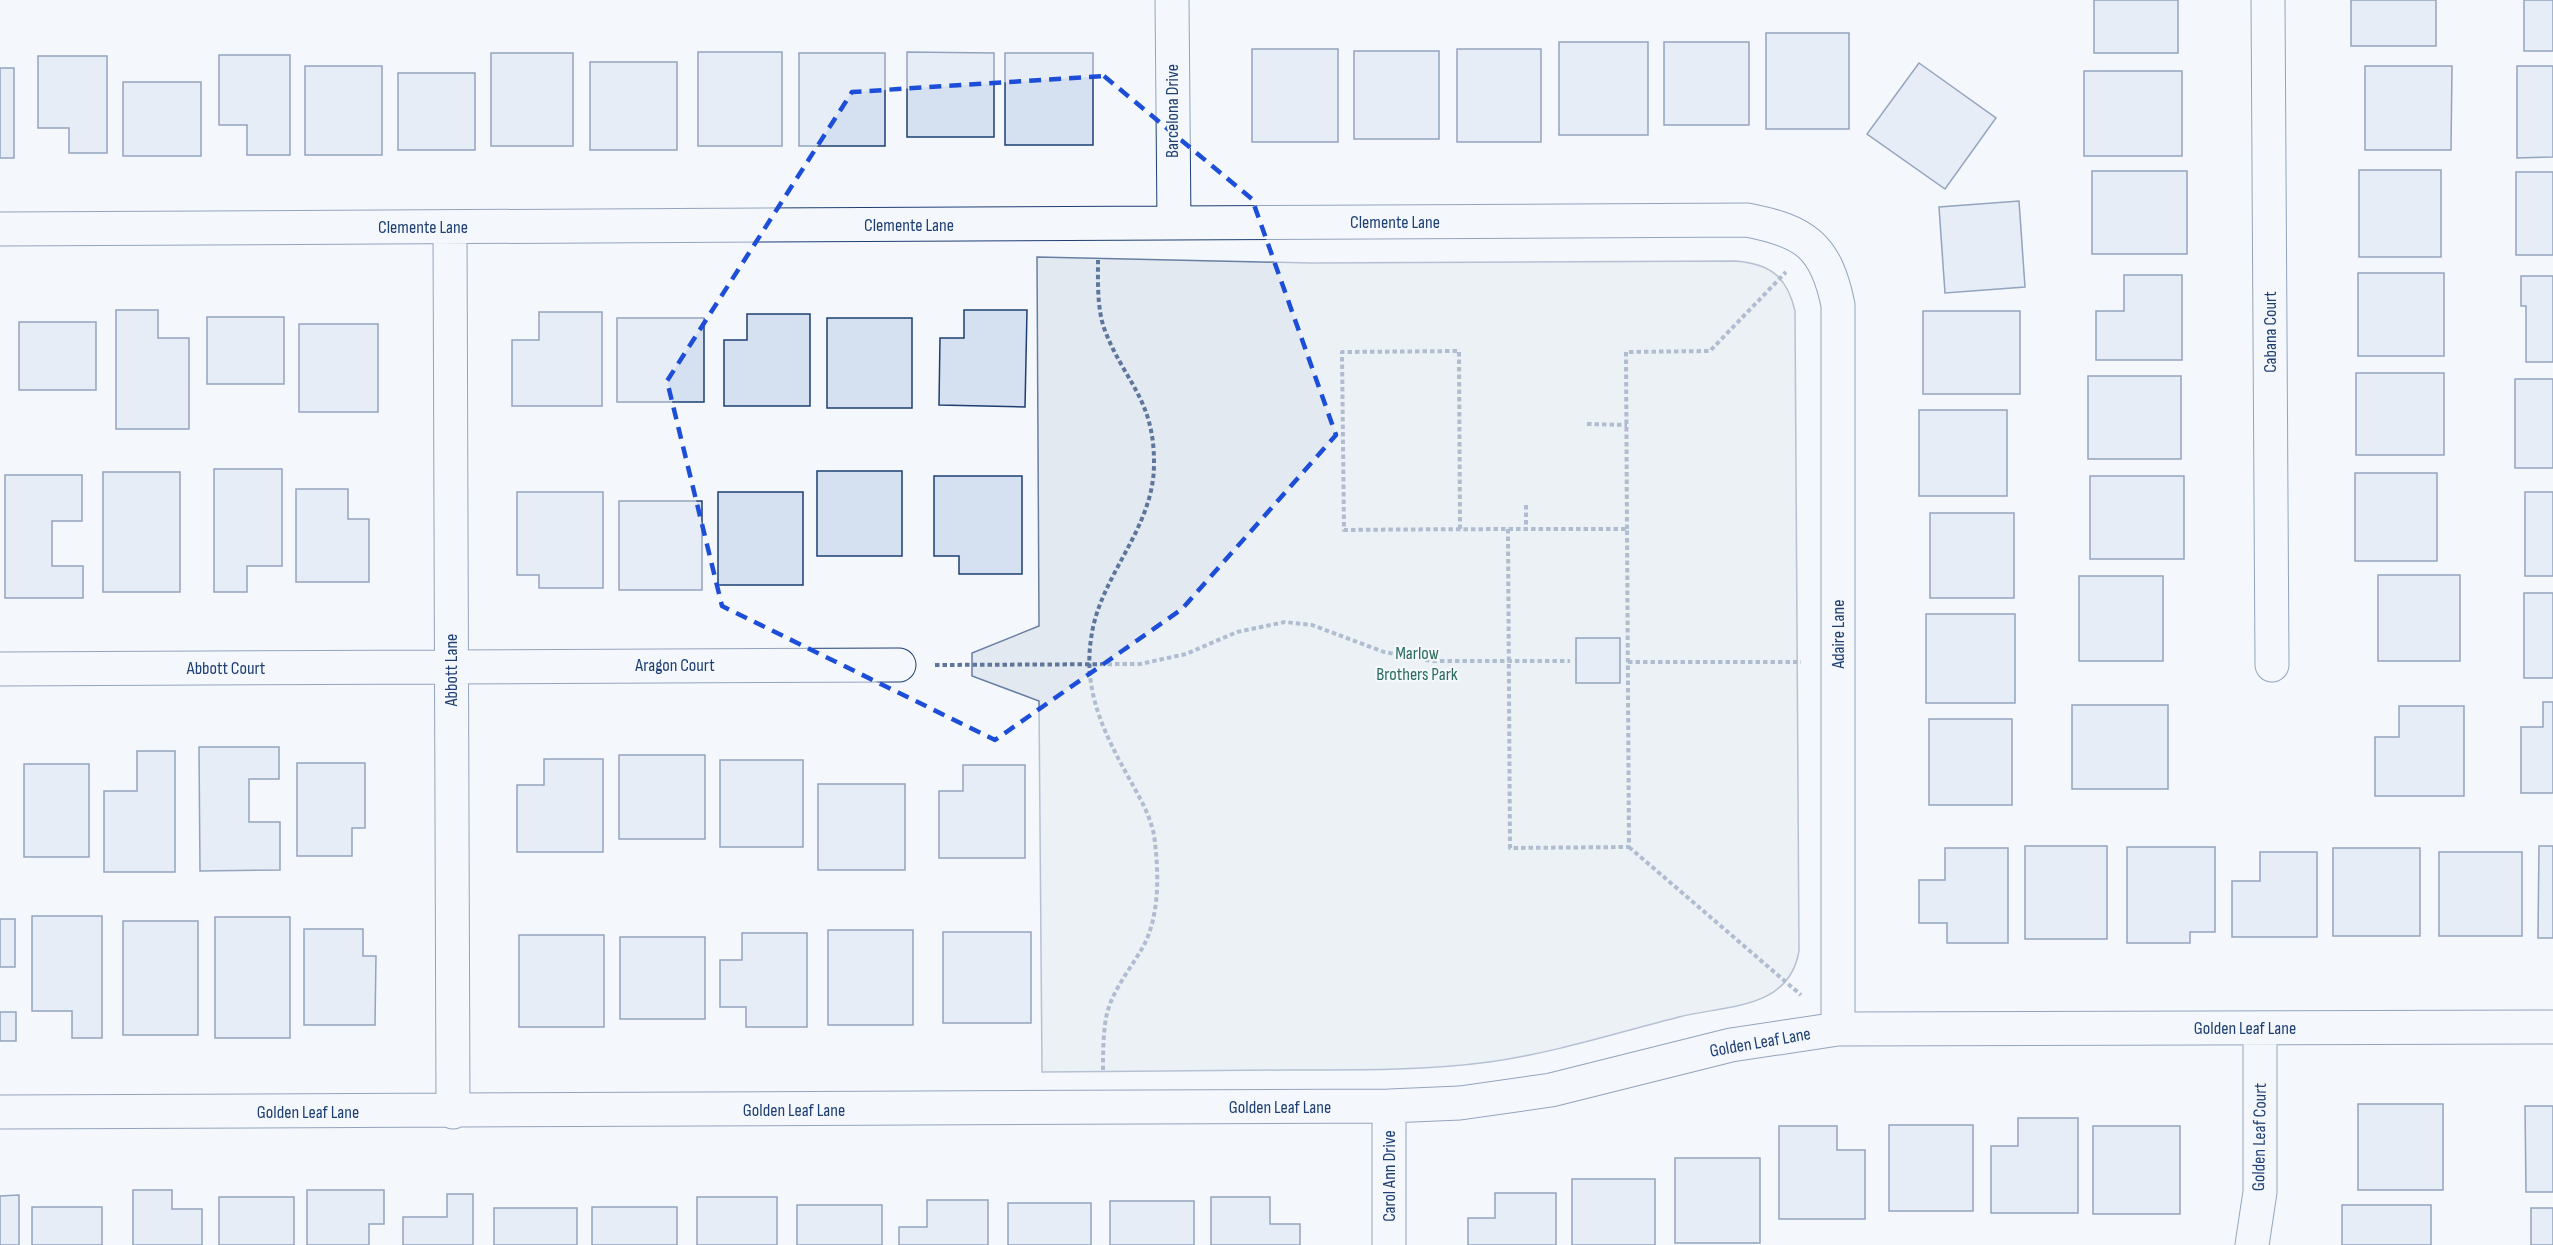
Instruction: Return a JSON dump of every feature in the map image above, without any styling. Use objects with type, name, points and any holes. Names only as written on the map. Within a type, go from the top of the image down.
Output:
[{"type":"street","name":"Barcelona Drive","points":[[1172,0],[1174,223]]},
{"type":"street","name":"Cabana Court","points":[[2268,0],[2272,665]]},
{"type":"street","name":"Clemente Lane","points":[[0,229],[1747,220],[1777,225],[1796,233],[1811,245]]},
{"type":"street","name":"Abbott Lane","points":[[450,227],[453,1112]]},
{"type":"street","name":"Adaire Lane","points":[[1811,245],[1832,275],[1838,305],[1838,1029]]},
{"type":"street","name":"Aragon Court","points":[[451,666],[899,665]]},
{"type":"street","name":"Abbott Court","points":[[0,669],[451,666]]},
{"type":"street","name":"Golden Leaf Lane","points":[[0,1112],[453,1112],[1389,1106],[1460,1103],[1551,1090],[1731,1045],[1838,1029],[2553,1027]]},
{"type":"street","name":"Golden Leaf Court","points":[[2252,1245],[2260,1180],[2260,1028]]},
{"type":"street","name":"Carol Ann Drive","points":[[1389,1106],[1389,1245]]},
{"type":"path","points":[[1098,223],[1098,279],[1103,326],[1148,413],[1154,438],[1155,464],[1148,504],[1133,543],[1098,610],[1091,638],[1089,663],[1092,692],[1104,734],[1148,816],[1155,841],[1157,873],[1151,926],[1144,945],[1114,995],[1106,1017],[1103,1108]]},
{"type":"path","points":[[1629,847],[1626,352],[1710,351],[1811,245]]},
{"type":"path","points":[[1460,529],[1459,351],[1342,352],[1344,530],[1627,529]]},
{"type":"path","points":[[1587,424],[1627,425]]},
{"type":"path","points":[[1526,505],[1526,529]]},
{"type":"path","points":[[1508,529],[1510,848],[1629,847],[1780,975],[1838,1029]]},
{"type":"path","points":[[899,665],[1162,661],[1186,654],[1238,632],[1285,622],[1312,625],[1410,658],[1570,661]]},
{"type":"path","points":[[1628,662],[1838,662]]},
{"type":"highlighted area","points":[[1104,76],[1252,199],[1336,435],[1182,609],[995,740],[722,606],[667,381],[852,92]]},
{"type":"green space","name":"Marlow Brothers Park","points":[[1037,257],[1311,263],[1736,261],[1759,265],[1776,274],[1787,289],[1795,311],[1799,951],[1793,970],[1783,985],[1753,1002],[1679,1017],[1537,1053],[1489,1062],[1388,1069],[1042,1072],[1039,701],[972,676],[972,653],[1039,626]]},
{"type":"building","points":[[2094,0],[2178,0],[2178,53],[2094,53]]},
{"type":"building","points":[[2351,0],[2436,0],[2436,46],[2351,46]]},
{"type":"building","points":[[2524,0],[2553,0],[2553,51],[2524,51]]},
{"type":"building","points":[[1766,33],[1849,33],[1849,129],[1766,129]]},
{"type":"building","points":[[1559,42],[1648,42],[1648,135],[1559,135]]},
{"type":"building","points":[[1664,42],[1749,42],[1749,125],[1664,125]]},
{"type":"building","points":[[1252,49],[1338,49],[1338,142],[1252,142]]},
{"type":"building","points":[[1457,49],[1541,49],[1541,142],[1457,142]]},
{"type":"building","points":[[1354,51],[1439,51],[1439,139],[1354,139]]},
{"type":"building","points":[[698,52],[782,52],[782,146],[698,146]]},
{"type":"building","points":[[907,52],[994,53],[994,137],[907,137]]},
{"type":"building","points":[[491,53],[573,53],[573,146],[491,146]]},
{"type":"building","points":[[799,53],[885,53],[885,146],[799,146]]},
{"type":"building","points":[[1005,53],[1093,53],[1093,145],[1005,145]]},
{"type":"building","points":[[219,55],[290,55],[290,155],[247,155],[247,125],[219,125]]},
{"type":"building","points":[[38,56],[107,56],[107,153],[69,153],[69,128],[38,128]]},
{"type":"building","points":[[590,62],[677,62],[677,150],[590,150]]},
{"type":"building","points":[[1919,63],[1996,118],[1945,189],[1867,134]]},
{"type":"building","points":[[305,66],[382,66],[382,155],[305,155]]},
{"type":"building","points":[[2365,66],[2452,66],[2451,150],[2365,150]]},
{"type":"building","points":[[2517,66],[2553,66],[2553,157],[2517,158]]},
{"type":"building","points":[[0,68],[14,68],[14,158],[0,158]]},
{"type":"building","points":[[2084,71],[2182,71],[2182,156],[2084,156]]},
{"type":"building","points":[[398,73],[475,73],[475,150],[398,150]]},
{"type":"building","points":[[123,82],[201,82],[201,156],[123,156]]},
{"type":"building","points":[[2359,170],[2441,170],[2441,257],[2359,257]]},
{"type":"building","points":[[2092,171],[2187,171],[2187,254],[2092,254]]},
{"type":"building","points":[[2516,172],[2553,172],[2553,255],[2516,255]]},
{"type":"building","points":[[2019,201],[2025,287],[1945,293],[1939,207]]},
{"type":"building","points":[[2358,273],[2444,273],[2444,356],[2358,356]]},
{"type":"building","points":[[2124,275],[2182,275],[2182,360],[2096,360],[2096,311],[2124,311]]},
{"type":"building","points":[[2521,276],[2553,276],[2553,362],[2526,362],[2526,306],[2521,306]]},
{"type":"building","points":[[116,310],[158,310],[158,338],[189,338],[189,429],[116,429]]},
{"type":"building","points":[[964,310],[1027,310],[1025,407],[939,405],[940,338],[964,338]]},
{"type":"building","points":[[1923,311],[2020,311],[2020,394],[1923,394]]},
{"type":"building","points":[[539,312],[602,312],[602,406],[512,406],[512,340],[539,340]]},
{"type":"building","points":[[747,314],[810,314],[810,406],[724,406],[724,340],[747,340]]},
{"type":"building","points":[[207,317],[284,317],[284,384],[207,384]]},
{"type":"building","points":[[617,318],[704,318],[704,402],[617,402]]},
{"type":"building","points":[[827,318],[912,318],[912,408],[827,408]]},
{"type":"building","points":[[19,322],[96,322],[96,390],[19,390]]},
{"type":"building","points":[[299,324],[378,324],[378,412],[299,412]]},
{"type":"building","points":[[2356,373],[2444,373],[2444,455],[2356,455]]},
{"type":"building","points":[[2088,376],[2181,376],[2181,459],[2088,459]]},
{"type":"building","points":[[2515,379],[2553,379],[2553,468],[2515,468]]},
{"type":"building","points":[[1919,410],[2007,410],[2007,496],[1919,496]]},
{"type":"building","points":[[214,469],[282,469],[282,566],[247,566],[247,592],[214,592]]},
{"type":"building","points":[[817,471],[902,471],[902,556],[817,556]]},
{"type":"building","points":[[103,472],[180,472],[180,592],[103,592]]},
{"type":"building","points":[[2355,473],[2437,473],[2437,561],[2355,561]]},
{"type":"building","points":[[5,475],[82,475],[82,521],[52,521],[52,566],[83,566],[83,598],[5,598]]},
{"type":"building","points":[[934,476],[1022,476],[1022,574],[959,574],[959,556],[934,556]]},
{"type":"building","points":[[2090,476],[2184,476],[2184,559],[2090,559]]},
{"type":"building","points":[[296,489],[348,489],[348,519],[369,519],[369,582],[296,582]]},
{"type":"building","points":[[517,492],[603,492],[603,588],[539,588],[539,575],[517,575]]},
{"type":"building","points":[[718,492],[803,492],[803,585],[718,585]]},
{"type":"building","points":[[2525,492],[2553,492],[2553,576],[2525,576]]},
{"type":"building","points":[[619,501],[702,501],[702,590],[619,590]]},
{"type":"building","points":[[1930,513],[2014,513],[2014,598],[1930,598]]},
{"type":"building","points":[[2378,575],[2460,575],[2460,661],[2378,661]]},
{"type":"building","points":[[2079,576],[2163,576],[2163,661],[2079,661]]},
{"type":"building","points":[[2524,593],[2553,593],[2553,678],[2524,678]]},
{"type":"building","points":[[1926,614],[2015,614],[2015,703],[1926,703]]},
{"type":"building","points":[[1576,638],[1620,638],[1620,683],[1576,683]]},
{"type":"building","points":[[2543,702],[2553,702],[2553,793],[2521,793],[2521,727],[2543,727]]},
{"type":"building","points":[[2072,705],[2168,705],[2168,789],[2072,789]]},
{"type":"building","points":[[2399,706],[2464,706],[2464,796],[2375,796],[2375,737],[2399,737]]},
{"type":"building","points":[[1929,719],[2012,719],[2012,805],[1929,805]]},
{"type":"building","points":[[199,747],[279,747],[279,779],[249,779],[249,822],[280,822],[280,870],[200,871]]},
{"type":"building","points":[[137,751],[175,751],[175,872],[104,872],[104,791],[137,791]]},
{"type":"building","points":[[619,755],[705,755],[705,839],[619,839]]},
{"type":"building","points":[[544,759],[603,759],[603,852],[517,852],[517,785],[544,785]]},
{"type":"building","points":[[720,760],[803,760],[803,847],[720,847]]},
{"type":"building","points":[[297,763],[365,763],[365,828],[352,828],[352,856],[297,856]]},
{"type":"building","points":[[24,764],[89,764],[89,857],[24,857]]},
{"type":"building","points":[[963,765],[1025,765],[1025,858],[939,858],[939,791],[963,791]]},
{"type":"building","points":[[818,784],[905,784],[905,870],[818,870]]},
{"type":"building","points":[[2025,846],[2107,846],[2107,939],[2025,939]]},
{"type":"building","points":[[2539,846],[2553,846],[2553,938],[2538,938]]},
{"type":"building","points":[[2127,847],[2215,847],[2215,932],[2190,932],[2190,943],[2127,943]]},
{"type":"building","points":[[1945,848],[2008,848],[2008,943],[1947,943],[1947,923],[1919,923],[1919,880],[1945,880]]},
{"type":"building","points":[[2333,848],[2420,848],[2420,936],[2333,936]]},
{"type":"building","points":[[2260,852],[2317,852],[2317,937],[2232,937],[2232,881],[2260,881]]},
{"type":"building","points":[[2439,852],[2522,852],[2522,936],[2439,936]]},
{"type":"building","points":[[32,916],[102,916],[102,1038],[72,1038],[72,1011],[32,1011]]},
{"type":"building","points":[[215,917],[290,917],[290,1038],[215,1038]]},
{"type":"building","points":[[0,919],[15,919],[15,967],[0,967]]},
{"type":"building","points":[[123,921],[198,921],[198,1035],[123,1035]]},
{"type":"building","points":[[304,929],[363,929],[363,956],[376,956],[375,1025],[304,1025]]},
{"type":"building","points":[[828,930],[913,930],[913,1025],[828,1025]]},
{"type":"building","points":[[943,932],[1031,932],[1031,1023],[943,1023]]},
{"type":"building","points":[[742,933],[807,933],[807,1027],[746,1027],[746,1007],[720,1007],[720,960],[742,960]]},
{"type":"building","points":[[519,935],[604,935],[604,1027],[519,1027]]},
{"type":"building","points":[[620,937],[705,937],[705,1019],[620,1019]]},
{"type":"building","points":[[0,1012],[16,1012],[16,1041],[0,1041]]},
{"type":"building","points":[[2358,1104],[2443,1104],[2443,1190],[2358,1190]]},
{"type":"building","points":[[2525,1106],[2553,1106],[2553,1192],[2526,1192]]},
{"type":"building","points":[[2018,1118],[2078,1118],[2078,1213],[1991,1213],[1991,1146],[2018,1146]]},
{"type":"building","points":[[1889,1125],[1973,1125],[1973,1211],[1889,1211]]},
{"type":"building","points":[[1779,1126],[1837,1126],[1837,1150],[1865,1150],[1865,1219],[1779,1219]]},
{"type":"building","points":[[2093,1126],[2180,1126],[2180,1214],[2093,1214]]},
{"type":"building","points":[[1675,1158],[1760,1158],[1760,1243],[1675,1243]]},
{"type":"building","points":[[1572,1179],[1655,1179],[1655,1245],[1572,1245]]},
{"type":"building","points":[[133,1190],[172,1190],[172,1209],[202,1209],[202,1245],[133,1245]]},
{"type":"building","points":[[307,1190],[384,1190],[384,1224],[369,1224],[369,1245],[307,1245]]},
{"type":"building","points":[[1495,1193],[1556,1193],[1556,1245],[1468,1245],[1468,1218],[1495,1218]]},
{"type":"building","points":[[447,1194],[473,1194],[473,1245],[403,1245],[403,1217],[447,1217]]},
{"type":"building","points":[[19,1195],[19,1245],[0,1245],[0,1196]]},
{"type":"building","points":[[219,1197],[294,1197],[294,1245],[219,1245]]},
{"type":"building","points":[[697,1197],[777,1197],[777,1245],[697,1245]]},
{"type":"building","points":[[1211,1197],[1270,1197],[1270,1224],[1300,1224],[1300,1245],[1211,1245]]},
{"type":"building","points":[[927,1200],[988,1200],[988,1245],[899,1245],[899,1227],[927,1227]]},
{"type":"building","points":[[1110,1201],[1194,1201],[1194,1245],[1110,1245]]},
{"type":"building","points":[[1008,1203],[1091,1203],[1091,1245],[1008,1245]]},
{"type":"building","points":[[797,1205],[882,1205],[882,1245],[797,1245]]},
{"type":"building","points":[[2342,1205],[2431,1205],[2431,1245],[2342,1245]]},
{"type":"building","points":[[32,1207],[102,1207],[102,1245],[32,1245]]},
{"type":"building","points":[[592,1207],[677,1207],[677,1245],[592,1245]]},
{"type":"building","points":[[494,1208],[577,1208],[577,1245],[494,1245]]},
{"type":"building","points":[[2531,1208],[2553,1208],[2553,1245],[2531,1245]]}]
